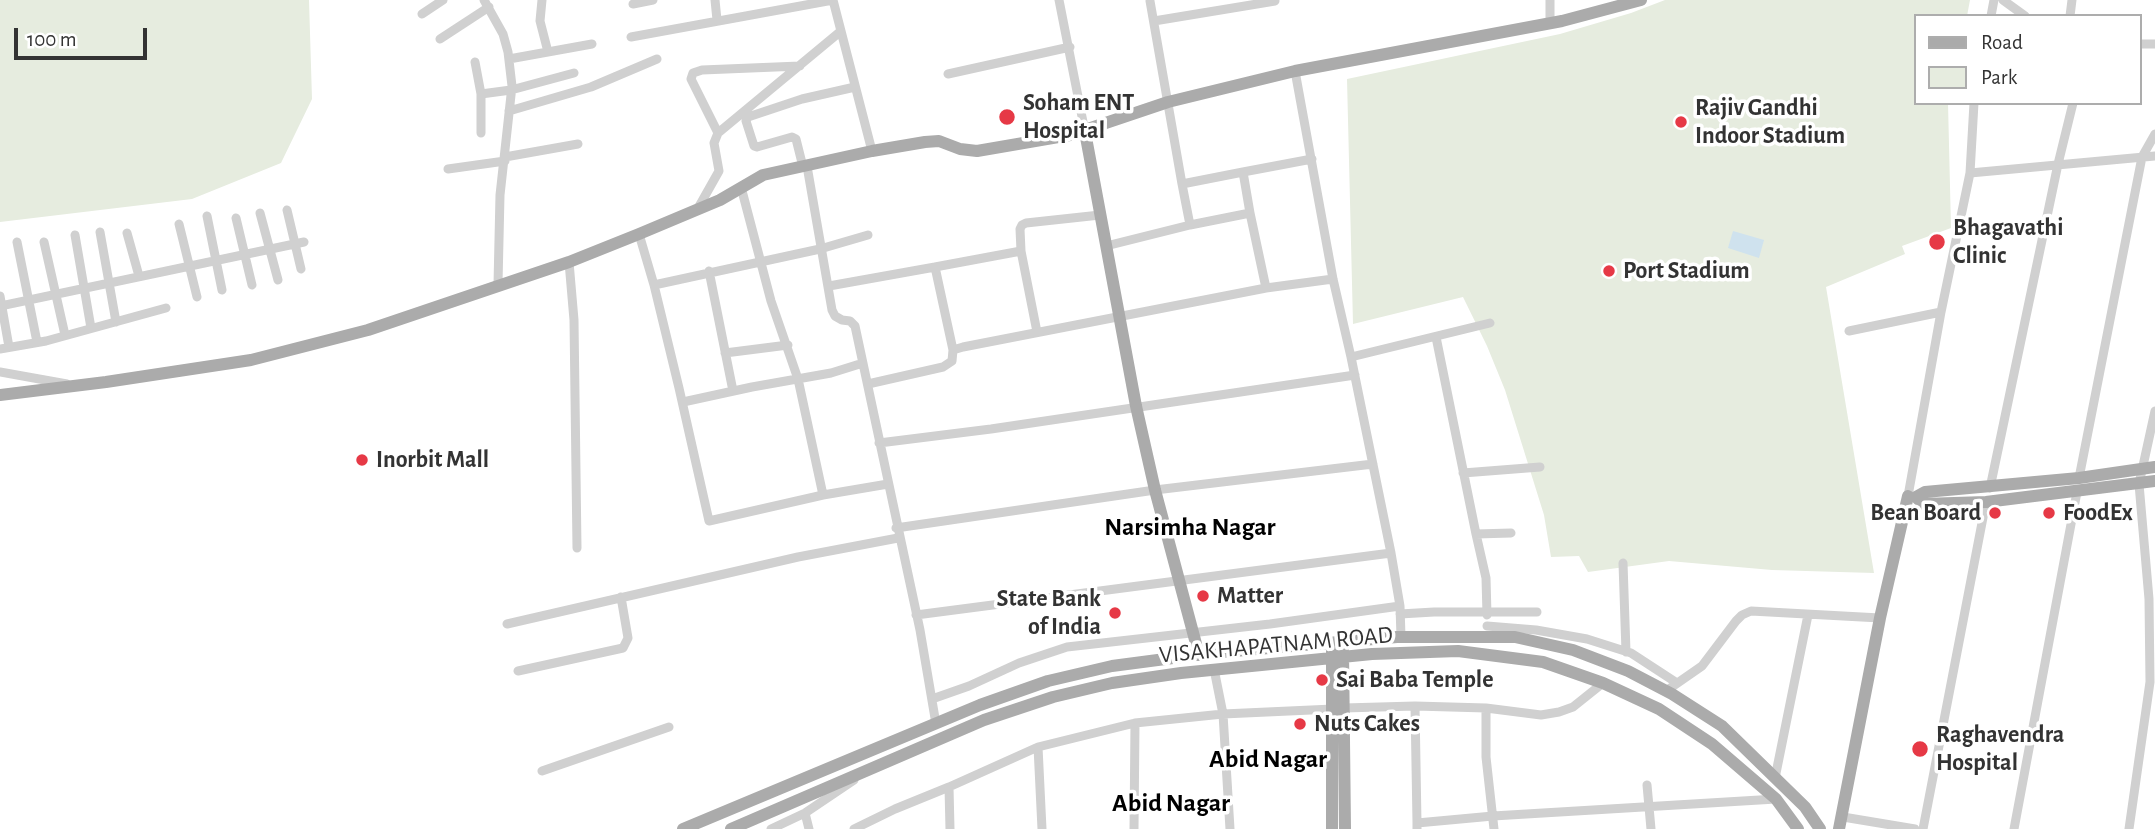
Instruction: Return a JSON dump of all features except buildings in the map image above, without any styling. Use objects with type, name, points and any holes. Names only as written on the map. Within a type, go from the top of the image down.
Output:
[{"type":"main road","points":[[0,395],[251,360],[368,330],[569,262],[731,195],[763,175],[872,150],[939,141],[960,149],[977,151],[1085,132],[1168,102],[1295,71],[1550,24],[1641,0]]},
{"type":"main road","points":[[1085,132],[1136,406],[1155,490],[1199,654]]},
{"type":"main road","points":[[1912,497],[1925,492],[1990,488],[2149,467]]},
{"type":"main road","points":[[1912,497],[1923,504],[1986,502],[2155,481]]},
{"type":"main road","points":[[1841,823],[1880,618],[1912,497]]},
{"type":"main road","points":[[683,829],[936,724],[1048,681],[1112,666],[1199,654],[1487,632],[1573,650],[1671,687],[1722,726],[1805,807],[1819,829]]},
{"type":"main road","points":[[1332,829],[1338,708],[1337,642]]},
{"type":"main road","name":"VISAKHAPATNAM ROAD","points":[[730,829],[984,720],[1053,697],[1112,683],[1214,669],[1446,652],[1492,654],[1543,662],[1602,683],[1660,709],[1712,744],[1776,799],[1798,829]]},
{"type":"main road","points":[[1338,708],[1345,829]]},
{"type":"street","points":[[422,14],[443,0]]},
{"type":"street","points":[[542,0],[540,21],[548,52]]},
{"type":"street","points":[[633,4],[653,0]]},
{"type":"street","points":[[715,0],[717,20]]},
{"type":"street","points":[[631,37],[833,0],[872,150]]},
{"type":"street","points":[[1059,0],[1085,132]]},
{"type":"street","points":[[1550,0],[1550,24]]},
{"type":"street","points":[[2003,0],[2022,14]]},
{"type":"street","points":[[1150,1],[1190,225]]},
{"type":"street","points":[[1154,21],[1275,1]]},
{"type":"street","points":[[440,38],[486,3],[503,34],[509,59],[511,90],[500,195],[498,284]]},
{"type":"street","points":[[697,210],[719,171],[720,164],[714,143],[718,133],[841,32]]},
{"type":"street","points":[[509,59],[592,44]]},
{"type":"street","points":[[948,74],[1070,47]]},
{"type":"street","points":[[509,111],[584,90],[657,59]]},
{"type":"street","points":[[475,62],[481,94],[481,133]]},
{"type":"street","points":[[718,133],[691,79],[693,73],[702,70],[800,66]]},
{"type":"street","points":[[1295,71],[1333,279],[1352,356],[1391,554],[1400,610],[1401,637]]},
{"type":"street","points":[[481,94],[511,90],[574,73]]},
{"type":"street","points":[[855,87],[791,102],[748,117],[746,121],[754,146],[792,137],[796,139],[805,166],[835,316],[850,321],[855,326],[916,615],[936,724]]},
{"type":"street","points":[[1912,497],[1941,312],[1970,173],[1974,105]]},
{"type":"street","points":[[1990,488],[2073,105]]},
{"type":"street","points":[[2079,478],[2142,157],[2155,134]]},
{"type":"street","points":[[448,169],[578,144]]},
{"type":"street","points":[[1970,173],[2155,156]]},
{"type":"street","points":[[1182,184],[1312,159]]},
{"type":"street","points":[[1243,172],[1266,288]]},
{"type":"street","points":[[741,187],[760,262],[798,379],[824,495]]},
{"type":"street","points":[[287,210],[300,243],[301,269]]},
{"type":"street","points":[[260,213],[278,280]]},
{"type":"street","points":[[1106,246],[1250,213]]},
{"type":"street","points":[[1037,332],[1021,251],[1020,229],[1026,223],[1100,215]]},
{"type":"street","points":[[207,216],[222,290]]},
{"type":"street","points":[[236,218],[252,285]]},
{"type":"street","points":[[179,223],[197,298]]},
{"type":"street","points":[[100,232],[116,322]]},
{"type":"street","points":[[127,233],[139,276]]},
{"type":"street","points":[[639,234],[654,285],[709,521],[824,495],[888,484]]},
{"type":"street","points":[[75,235],[91,328]]},
{"type":"street","points":[[654,285],[820,249],[868,235]]},
{"type":"street","points":[[17,242],[37,342]]},
{"type":"street","points":[[44,242],[65,335]]},
{"type":"street","points":[[166,308],[5,348],[1,303],[30,300],[300,243]]},
{"type":"street","points":[[829,286],[1021,251]]},
{"type":"street","points":[[569,262],[574,320],[577,548]]},
{"type":"street","points":[[868,384],[943,367],[952,361],[953,350],[935,267]]},
{"type":"street","points":[[709,271],[733,390]]},
{"type":"street","points":[[953,350],[1266,288],[1333,279]]},
{"type":"street","points":[[1849,331],[1941,312]]},
{"type":"street","points":[[1352,356],[1490,323]]},
{"type":"street","points":[[1436,337],[1486,578],[1487,632],[1536,630],[1587,639],[1626,652],[1671,687],[1702,666],[1742,615],[1752,611],[1880,618]]},
{"type":"street","points":[[726,353],[788,345]]},
{"type":"street","points":[[682,402],[831,373],[863,363]]},
{"type":"street","points":[[0,372],[75,385]]},
{"type":"street","points":[[879,443],[1355,375]]},
{"type":"street","points":[[2129,829],[2150,682],[2149,599],[2139,484],[2149,467],[2155,411]]},
{"type":"street","points":[[507,624],[897,533],[1155,490],[1373,464]]},
{"type":"street","points":[[1463,473],[1540,467]]},
{"type":"street","points":[[2014,829],[2077,492]]},
{"type":"street","points":[[1923,829],[1986,502]]},
{"type":"street","points":[[1476,534],[1511,533]]},
{"type":"street","points":[[916,615],[1391,554]]},
{"type":"street","points":[[1623,563],[1626,652]]},
{"type":"street","points":[[518,671],[623,648],[628,638],[621,597]]},
{"type":"street","points":[[932,699],[970,686],[1019,663],[1067,647],[1400,610],[1537,612]]},
{"type":"street","points":[[1775,778],[1808,615]]},
{"type":"street","points":[[1214,669],[1223,714],[1230,829]]},
{"type":"street","points":[[854,829],[1038,747],[1135,723],[1223,714],[1415,706],[1486,708],[1541,715],[1573,707],[1602,683]]},
{"type":"street","points":[[1415,706],[1417,826],[1493,816],[1776,799]]},
{"type":"street","points":[[1486,708],[1486,757],[1494,829]]},
{"type":"street","points":[[1135,723],[1135,829]]},
{"type":"street","points":[[542,771],[669,727]]},
{"type":"street","points":[[1038,747],[1042,829]]},
{"type":"street","points":[[771,829],[805,813],[867,771]]},
{"type":"street","points":[[1647,785],[1651,829]]},
{"type":"street","points":[[949,787],[950,829]]},
{"type":"street","points":[[805,813],[808,829]]},
{"type":"street","points":[[1841,823],[1915,829]]},
{"type":"green space","points":[[0,0],[309,0],[312,99],[281,163],[192,199],[0,222]]},
{"type":"green space","name":"Port Stadium","points":[[1665,0],[1970,0],[1967,14],[1913,14],[1913,105],[1948,105],[1951,228],[1902,246],[1905,254],[1826,287],[1874,573],[1772,570],[1669,561],[1588,572],[1579,556],[1551,557],[1544,515],[1505,390],[1463,297],[1353,324],[1347,79],[1560,34]]},
{"type":"water","points":[[1733,231],[1764,240],[1759,258],[1728,248]]},
{"type":"place","name":"Soham ENT Hospital","points":[[1007,117]]},
{"type":"place","name":"Rajiv Gandhi Indoor Stadium","points":[[1681,122]]},
{"type":"place","name":"Bhagavathi Clinic","points":[[1937,242]]},
{"type":"place","name":"Port Stadium","points":[[1609,271]]},
{"type":"place","name":"Inorbit Mall","points":[[362,460]]},
{"type":"place","name":"Bean Board","points":[[1995,513]]},
{"type":"place","name":"FoodEx","points":[[2049,513]]},
{"type":"place","name":"Matter","points":[[1203,596]]},
{"type":"place","name":"State Bank of India","points":[[1115,613]]},
{"type":"place","name":"Sai Baba Temple","points":[[1322,680]]},
{"type":"place","name":"Nuts Cakes","points":[[1300,724]]},
{"type":"place","name":"Raghavendra Hospital","points":[[1920,749]]},
{"type":"district","name":"Narsimha Nagar","points":[[1190,527]]},
{"type":"district","name":"Abid Nagar","points":[[1268,759]]},
{"type":"district","name":"Abid Nagar","points":[[1171,803]]}]
